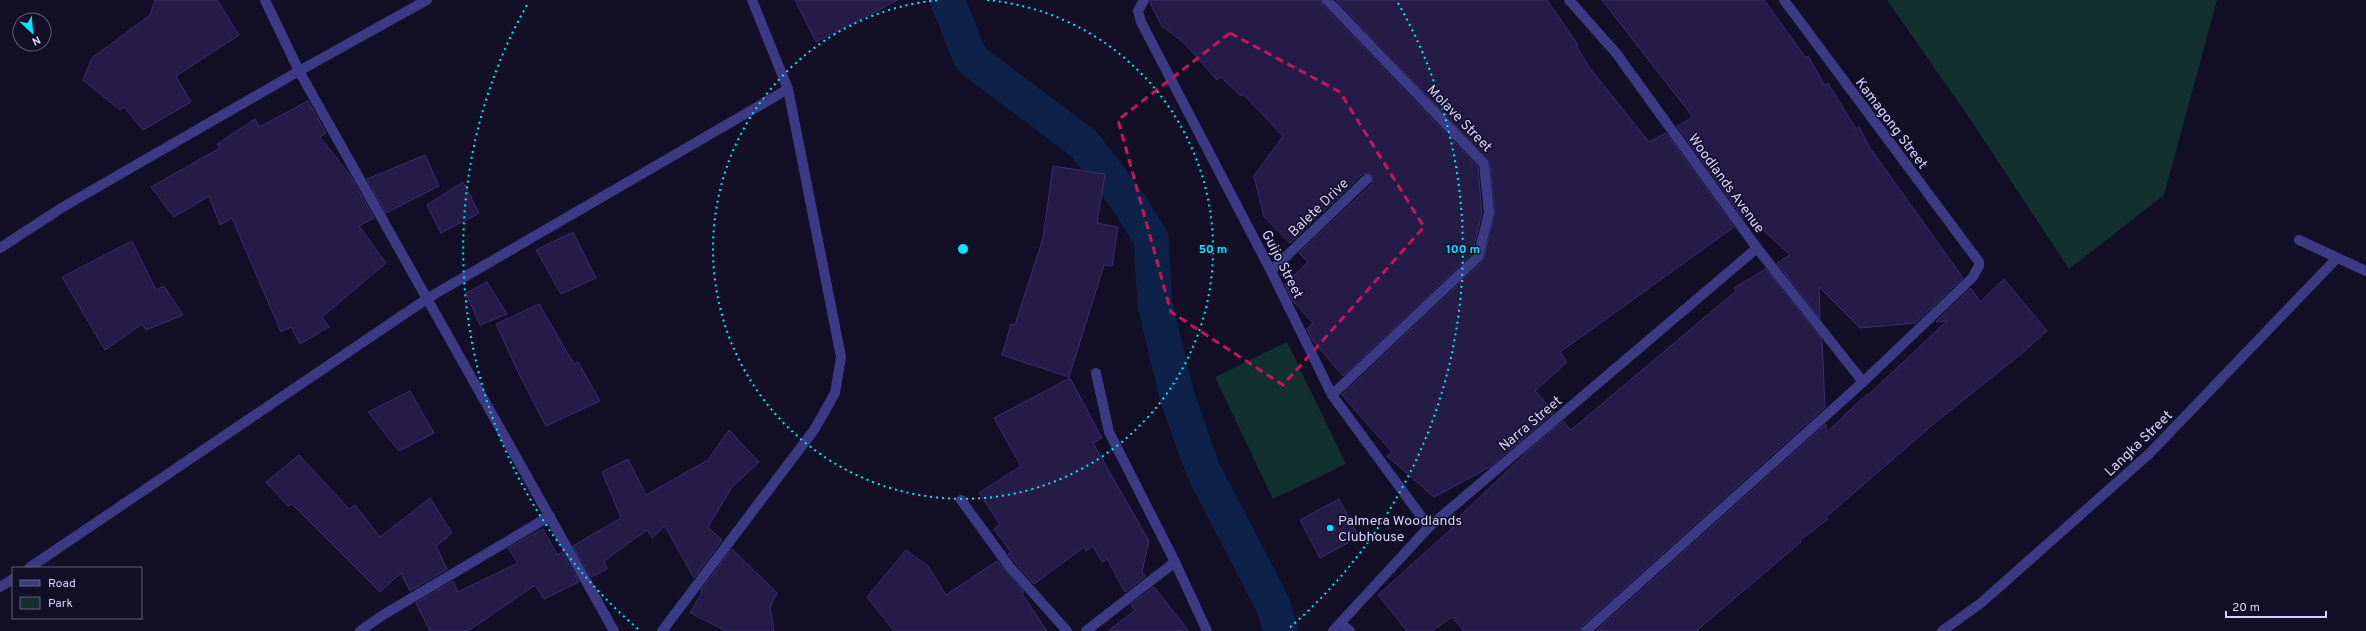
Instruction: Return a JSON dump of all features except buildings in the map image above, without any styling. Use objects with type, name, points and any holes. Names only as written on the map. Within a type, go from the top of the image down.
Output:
[{"type":"street","points":[[266,0],[298,71],[428,298],[614,631]]},
{"type":"street","points":[[0,248],[63,208],[298,71],[427,0]]},
{"type":"street","points":[[662,631],[814,430],[835,393],[841,357],[788,89],[752,0]]},
{"type":"street","name":"Guijo Street","points":[[1144,0],[1138,11],[1141,22],[1271,271],[1332,395],[1429,527]]},
{"type":"street","name":"Molave Street","points":[[1327,0],[1484,164],[1489,212],[1478,257],[1332,395]]},
{"type":"street","name":"Woodlands Avenue","points":[[1569,0],[1616,53],[1757,248],[1863,382]]},
{"type":"street","name":"Kamagong Street","points":[[1784,0],[1979,262],[1978,270],[1972,278],[1863,382]]},
{"type":"street","points":[[29,567],[428,298],[788,89]]},
{"type":"street","name":"Balete Drive","points":[[1271,271],[1367,179]]},
{"type":"street","points":[[2299,240],[2366,271]]},
{"type":"street","name":"Narra Street","points":[[1336,627],[1429,527],[1757,248]]},
{"type":"street","name":"Langka Street","points":[[1942,631],[1980,603],[2149,454],[2337,258]]},
{"type":"street","points":[[1096,373],[1109,432],[1207,631]]},
{"type":"street","points":[[1586,631],[1863,382]]},
{"type":"street","points":[[961,500],[1009,566],[1067,631]]},
{"type":"street","points":[[360,631],[383,615],[550,516]]},
{"type":"street","points":[[1086,631],[1174,562]]},
{"type":"street","points":[[0,587],[12,579]]},
{"type":"street","points":[[1336,627],[1350,631]]},
{"type":"highlighted area","points":[[1230,33],[1340,92],[1424,227],[1283,385],[1171,312],[1118,120]]},
{"type":"green space","points":[[1887,0],[2217,0],[2164,195],[2069,269],[1966,113]]},
{"type":"green space","points":[[1287,342],[1346,464],[1273,499],[1215,377]]},
{"type":"waterway","points":[[947,0],[971,59],[1084,144],[1127,200],[1151,238],[1155,305],[1178,400],[1204,472],[1273,605],[1281,631]]},
{"type":"place","name":"Palmera Woodlands Clubhouse","points":[[1330,528]]}]
